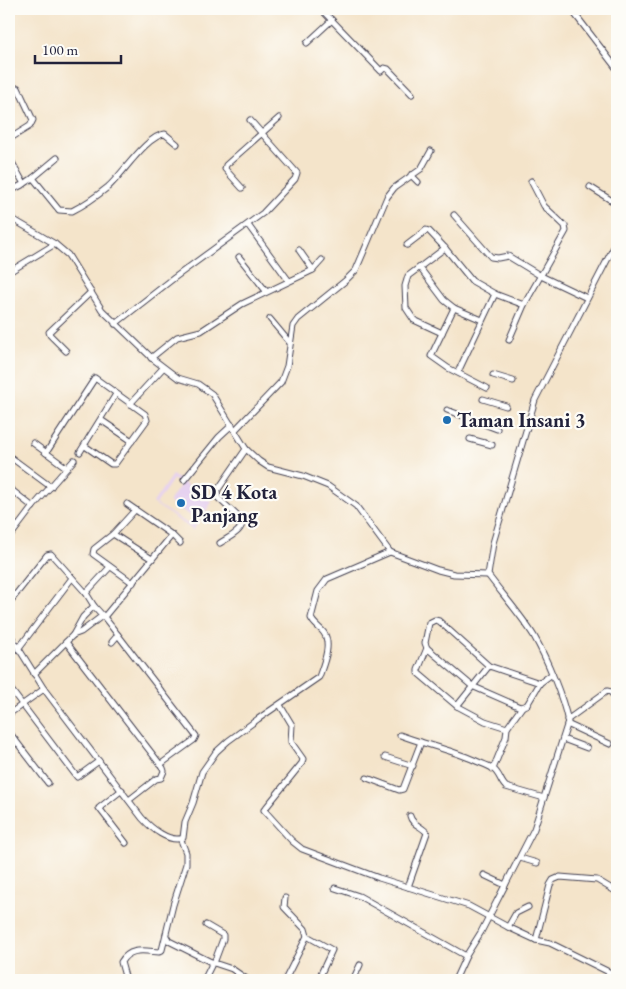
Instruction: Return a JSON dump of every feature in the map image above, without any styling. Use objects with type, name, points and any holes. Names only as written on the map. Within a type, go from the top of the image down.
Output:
[{"type":"street","points":[[321,9],[381,71],[384,68],[388,69],[412,94]]},
{"type":"street","points":[[571,9],[617,69]]},
{"type":"street","points":[[307,43],[332,20]]},
{"type":"street","points":[[9,21],[9,27]]},
{"type":"street","points":[[9,139],[30,126],[34,120],[18,88]]},
{"type":"street","points":[[242,188],[225,169],[226,165],[279,118]]},
{"type":"street","points":[[115,324],[188,267],[263,213],[297,176],[297,173],[250,120]]},
{"type":"street","points":[[33,178],[59,210],[72,211],[109,186],[132,159],[157,136],[167,135],[177,144]]},
{"type":"street","points":[[184,480],[220,437],[234,428],[281,382],[287,366],[293,326],[298,319],[345,282],[356,270],[387,197],[394,188],[424,164],[431,151]]},
{"type":"street","points":[[9,157],[24,184]]},
{"type":"street","points":[[14,189],[33,178],[57,158]]},
{"type":"street","points":[[411,175],[418,182]]},
{"type":"street","points":[[509,340],[524,305],[566,231],[566,227],[544,206],[531,181]]},
{"type":"street","points":[[590,187],[617,204]]},
{"type":"street","points":[[454,215],[492,257],[508,256],[542,276],[587,298]]},
{"type":"street","points":[[9,217],[55,244],[72,260],[102,310],[151,358],[178,378],[198,384],[206,389],[217,400],[246,449],[259,461],[268,467],[319,481],[347,499],[356,506],[390,552],[454,574],[488,575]]},
{"type":"street","points":[[248,225],[289,281]]},
{"type":"street","points":[[407,245],[426,230],[445,248],[472,281],[494,294],[524,305]]},
{"type":"street","points":[[9,272],[55,244]]},
{"type":"street","points":[[455,980],[534,829],[567,722],[566,711],[535,637],[488,575],[493,543],[505,508],[533,406],[587,298],[617,245]]},
{"type":"street","points":[[442,333],[417,323],[406,308],[404,297],[408,276],[445,248]]},
{"type":"street","points":[[299,250],[313,270]]},
{"type":"street","points":[[239,257],[266,291]]},
{"type":"street","points":[[151,358],[177,337],[202,332],[242,304],[313,270],[322,260]]},
{"type":"street","points":[[420,268],[444,300],[454,308],[482,320]]},
{"type":"street","points":[[66,351],[49,332],[91,292]]},
{"type":"street","points":[[458,372],[494,294]]},
{"type":"street","points":[[454,308],[431,356],[448,368],[487,388]]},
{"type":"street","points":[[270,319],[290,342]]},
{"type":"street","points":[[130,404],[163,368]]},
{"type":"street","points":[[493,375],[513,381]]},
{"type":"street","points":[[46,453],[95,378],[145,414],[147,420],[115,464],[85,446]]},
{"type":"street","points":[[80,452],[116,394]]},
{"type":"street","points":[[483,399],[506,406]]},
{"type":"street","points":[[447,410],[497,429]]},
{"type":"street","points":[[101,420],[132,441]]},
{"type":"street","points":[[470,439],[492,445]]},
{"type":"street","points":[[33,443],[67,468]]},
{"type":"street","points":[[220,543],[240,529],[242,520],[218,498],[217,491],[246,449]]},
{"type":"street","points":[[9,456],[51,487]]},
{"type":"street","points":[[9,538],[74,460]]},
{"type":"street","points":[[9,488],[33,507]]},
{"type":"street","points":[[127,504],[172,535],[180,543]]},
{"type":"street","points":[[133,583],[94,556],[93,551],[113,534],[135,510]]},
{"type":"street","points":[[9,520],[17,527]]},
{"type":"street","points":[[113,534],[152,559]]},
{"type":"street","points":[[73,635],[81,632],[103,616],[172,535]]},
{"type":"street","points":[[126,980],[122,960],[135,950],[160,951],[166,936],[173,905],[186,864],[186,853],[181,840],[183,838],[185,822],[205,766],[228,741],[319,677],[328,644],[326,636],[314,624],[311,618],[318,591],[327,580],[390,552]]},
{"type":"street","points":[[9,604],[49,554],[53,555],[86,593],[94,606],[196,736],[194,740],[161,764]]},
{"type":"street","points":[[86,593],[110,567]]},
{"type":"street","points":[[18,649],[72,578]]},
{"type":"street","points":[[34,674],[73,635],[83,616],[94,606]]},
{"type":"street","points":[[507,728],[485,721],[458,706],[418,673],[426,648],[425,643],[429,623],[434,620],[439,622],[489,666],[540,684]]},
{"type":"street","points":[[9,633],[44,689],[142,818],[154,829],[176,840],[181,840]]},
{"type":"street","points":[[112,642],[118,635]]},
{"type":"street","points":[[66,642],[161,764],[164,772],[162,778],[156,779],[129,800]]},
{"type":"street","points":[[426,648],[472,686],[522,707]]},
{"type":"street","points":[[458,706],[489,666]]},
{"type":"street","points":[[493,769],[506,737],[507,728],[540,684],[552,674]]},
{"type":"street","points":[[9,687],[77,777],[99,761]]},
{"type":"street","points":[[9,714],[44,689]]},
{"type":"street","points":[[567,722],[607,691],[611,692],[617,701]]},
{"type":"street","points":[[280,705],[292,725],[291,742],[303,759],[302,763],[265,809],[265,812],[292,841],[302,849],[379,878],[469,906],[508,927],[536,940],[550,943],[617,976]]},
{"type":"street","points":[[567,722],[610,744]]},
{"type":"street","points":[[9,732],[48,783]]},
{"type":"street","points":[[400,735],[456,752],[493,769],[506,787],[544,798]]},
{"type":"street","points":[[563,739],[587,748]]},
{"type":"street","points":[[367,778],[401,790],[405,787],[421,742]]},
{"type":"street","points":[[385,757],[413,766]]},
{"type":"street","points":[[122,790],[100,808],[126,843]]},
{"type":"street","points":[[408,887],[427,833],[411,820],[410,816]]},
{"type":"street","points":[[520,858],[537,863]]},
{"type":"street","points":[[484,875],[505,885]]},
{"type":"street","points":[[536,940],[550,885],[556,879],[560,877],[597,880],[617,892]]},
{"type":"street","points":[[335,888],[358,896],[466,956]]},
{"type":"street","points":[[285,898],[284,907],[305,929],[308,936],[332,948],[318,980]]},
{"type":"street","points":[[508,927],[516,913],[528,907]]},
{"type":"street","points":[[204,980],[223,940],[223,935],[206,925]]},
{"type":"street","points":[[166,936],[169,940],[212,962],[232,969],[248,980]]},
{"type":"street","points":[[285,980],[308,936]]},
{"type":"street","points":[[353,980],[360,965]]},
{"type":"shaded area","name":"SD 4 Kota Panjang","points":[[172,475],[212,502],[193,530],[153,503]],"holes":[[[173,479],[181,484],[169,502],[195,519],[191,526],[156,504]]]},
{"type":"place","name":"Taman Insani 3","points":[[447,420]]},
{"type":"place","name":"SD 4 Kota Panjang","points":[[181,503]]}]
